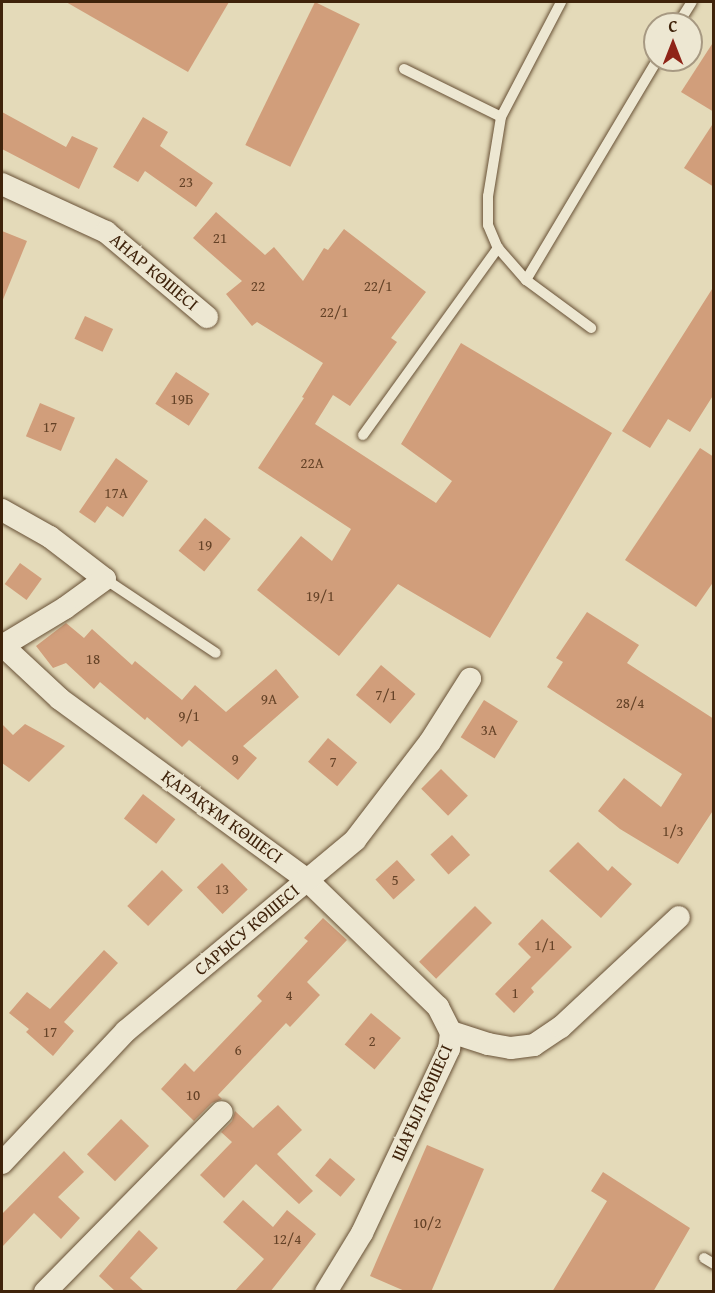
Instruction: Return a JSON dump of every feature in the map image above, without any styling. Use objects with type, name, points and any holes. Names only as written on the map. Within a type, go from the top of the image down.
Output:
[{"type":"street","name":"АНАР КӨШЕСІ","points":[[2,184],[106,232],[207,317]]},
{"type":"street","points":[[2,510],[50,537],[105,579],[65,608],[2,645]]},
{"type":"street","name":"ҚАРАҚҰМ КӨШЕСІ","points":[[2,645],[60,699],[306,879],[438,1007],[451,1032]]},
{"type":"street","name":"САРЫСУ КӨШЕСІ","points":[[2,1162],[126,1031],[306,879],[356,840],[430,742],[470,680]]},
{"type":"street","name":"ШАҒЫЛ КӨШЕСІ","points":[[326,1292],[344,1266],[371,1215],[449,1049],[451,1032],[488,1044],[511,1048],[534,1045],[561,1027],[679,918]]},
{"type":"street","points":[[45,1292],[222,1112]]},
{"type":"lane","points":[[561,2],[501,117],[488,196],[488,225],[498,248],[526,280],[591,328]]},
{"type":"lane","points":[[404,69],[501,117]]},
{"type":"lane","points":[[526,280],[650,72]]},
{"type":"lane","points":[[363,435],[498,248]]},
{"type":"lane","points":[[105,579],[216,653]]},
{"type":"lane","points":[[704,1258],[714,1264]]},
{"type":"building","points":[[66,2],[229,2],[188,72]]},
{"type":"building","points":[[315,2],[360,24],[290,167],[245,145]]},
{"type":"building","points":[[714,41],[714,112],[681,92],[694,72],[703,72],[703,58]]},
{"type":"building","points":[[2,112],[66,147],[72,136],[98,148],[79,189],[2,149]]},
{"type":"building","points":[[143,117],[168,132],[160,146],[213,183],[196,207],[145,171],[138,182],[113,167]]},
{"type":"building","points":[[714,122],[714,187],[684,168]]},
{"type":"building","points":[[216,212],[265,255],[274,247],[303,281],[324,248],[328,250],[344,229],[426,292],[391,338],[397,342],[350,406],[333,395],[315,424],[436,503],[452,481],[401,444],[461,343],[612,433],[490,638],[398,584],[339,656],[257,590],[301,536],[332,561],[351,529],[258,468],[304,398],[302,397],[323,363],[257,322],[252,326],[226,294],[242,281],[193,238]]},
{"type":"building","points":[[2,231],[27,241],[2,302]]},
{"type":"building","points":[[714,286],[714,394],[690,432],[668,419],[650,448],[622,431]]},
{"type":"building","points":[[85,316],[113,329],[103,352],[74,339]]},
{"type":"building","points":[[176,372],[210,394],[189,426],[155,404]]},
{"type":"building","points":[[40,403],[75,418],[61,451],[26,436]]},
{"type":"building","points":[[700,448],[714,457],[714,581],[696,607],[625,560]]},
{"type":"building","points":[[116,458],[148,481],[123,517],[107,506],[95,523],[79,512]]},
{"type":"building","points":[[205,518],[231,539],[204,571],[179,551]]},
{"type":"building","points":[[20,563],[42,579],[27,600],[5,584]]},
{"type":"building","points":[[587,612],[639,645],[627,663],[714,719],[714,809],[678,864],[620,829],[598,811],[624,778],[661,807],[682,774],[547,687],[563,662],[556,658]]},
{"type":"building","points":[[66,623],[84,638],[92,629],[132,665],[135,661],[182,700],[195,685],[226,712],[276,669],[299,697],[243,746],[257,758],[238,780],[189,740],[182,747],[147,717],[145,720],[100,682],[94,689],[66,663],[53,668],[36,646]]},
{"type":"building","points":[[381,665],[415,694],[390,724],[356,695]]},
{"type":"building","points":[[484,700],[518,721],[495,759],[461,737]]},
{"type":"building","points":[[2,724],[13,735],[25,724],[65,746],[29,782],[2,763]]},
{"type":"building","points":[[328,738],[357,762],[337,786],[308,762]]},
{"type":"building","points":[[441,769],[468,796],[448,816],[421,789]]},
{"type":"building","points":[[143,794],[175,819],[156,844],[124,818]]},
{"type":"building","points":[[452,835],[470,855],[449,874],[430,854]]},
{"type":"building","points":[[578,842],[608,871],[612,866],[632,884],[601,918],[549,871]]},
{"type":"building","points":[[397,860],[415,880],[394,899],[375,879]]},
{"type":"building","points":[[222,863],[248,890],[223,914],[197,887]]},
{"type":"building","points":[[162,870],[183,890],[148,926],[127,906]]},
{"type":"building","points":[[475,906],[492,923],[436,979],[419,962]]},
{"type":"building","points":[[323,918],[347,940],[307,982],[320,995],[290,1027],[286,1023],[218,1095],[222,1099],[212,1103],[194,1121],[161,1089],[185,1063],[194,1072],[262,1001],[257,996],[308,941],[304,938]]},
{"type":"building","points":[[542,919],[572,947],[531,988],[534,992],[514,1013],[495,994],[531,957],[518,944]]},
{"type":"building","points":[[104,950],[118,963],[64,1022],[74,1031],[53,1056],[26,1032],[29,1029],[9,1013],[27,992],[50,1009]]},
{"type":"building","points":[[371,1013],[401,1038],[375,1069],[345,1044]]},
{"type":"building","points":[[278,1105],[302,1130],[277,1154],[313,1191],[299,1204],[256,1164],[224,1198],[200,1175],[232,1142],[221,1132],[232,1121],[235,1111],[253,1128]]},
{"type":"building","points":[[121,1119],[149,1146],[115,1181],[87,1154]]},
{"type":"building","points":[[427,1145],[484,1169],[431,1292],[407,1292],[370,1276]]},
{"type":"building","points":[[64,1151],[84,1172],[58,1197],[80,1218],[61,1239],[34,1213],[2,1247],[2,1214]]},
{"type":"building","points":[[330,1158],[355,1179],[340,1197],[315,1176]]},
{"type":"building","points":[[603,1172],[690,1228],[653,1292],[552,1292],[607,1201],[591,1191]]},
{"type":"building","points":[[243,1200],[273,1227],[287,1210],[316,1234],[270,1292],[234,1292],[264,1259],[223,1222]]},
{"type":"building","points":[[139,1230],[158,1248],[130,1278],[145,1292],[116,1292],[99,1276]]}]
